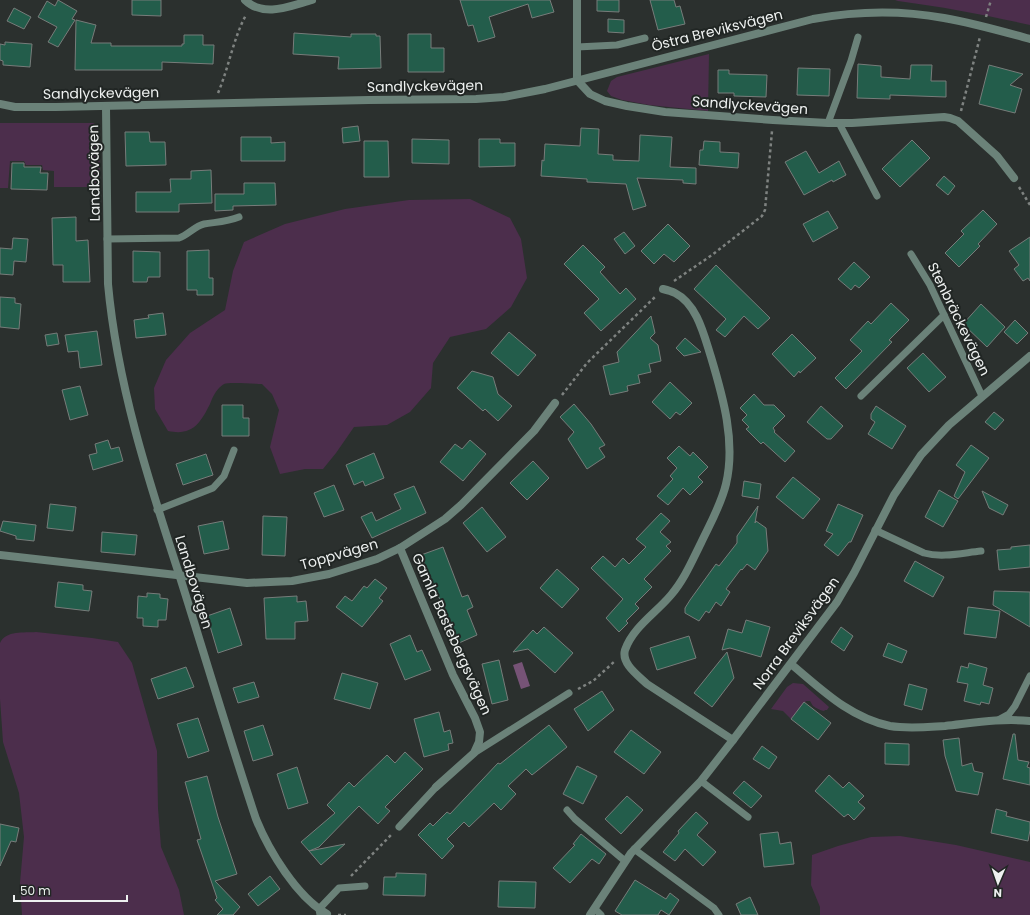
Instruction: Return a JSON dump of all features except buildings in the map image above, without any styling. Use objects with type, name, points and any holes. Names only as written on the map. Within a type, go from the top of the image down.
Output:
[{"type":"street","points":[[248,3],[260,9],[271,10],[312,0]]},
{"type":"street","points":[[577,0],[577,80]]},
{"type":"street","name":"Östra Breviksvägen","points":[[577,80],[805,21],[836,15],[884,12],[944,18],[1030,39]]},
{"type":"street","name":"Sandlyckevägen","points":[[0,104],[15,107],[34,108],[476,99],[524,94],[577,80],[590,94],[605,101],[665,112],[838,123],[944,117],[958,121]]},
{"type":"street","name":"Landbovägen","points":[[106,107],[107,239],[110,309],[117,350],[137,437],[157,510],[179,575],[242,779],[260,830],[283,869],[322,913]]},
{"type":"street","points":[[958,121],[997,156],[1014,178]]},
{"type":"street","points":[[663,289],[675,293],[685,300],[695,314],[705,336],[728,423],[728,472],[726,487],[715,516],[687,573],[671,595],[636,630],[624,652],[624,656],[635,673],[647,684],[733,740]]},
{"type":"street","name":"Norra Breviksvägen","points":[[595,913],[625,860],[701,781],[837,602],[854,573],[894,495],[921,455],[949,425],[1030,356]]},
{"type":"street","name":"Toppvägen","points":[[0,555],[247,583],[292,581],[329,574],[377,559],[400,548],[439,524],[462,505],[534,431],[555,403]]},
{"type":"street","name":"Gamla Bastebergsvägen","points":[[400,548],[453,675],[476,718],[480,732],[479,742],[474,753]]},
{"type":"street","points":[[791,664],[844,707],[869,720],[882,724],[914,728],[998,720],[1030,721]]},
{"type":"street","points":[[436,787],[474,753]]},
{"type":"lane","points":[[828,122],[851,61],[858,37]]},
{"type":"lane","points":[[577,48],[618,45],[645,38]]},
{"type":"lane","points":[[838,123],[877,196]]},
{"type":"lane","name":"Landbovägen","points":[[107,239],[179,238],[204,224],[230,221],[239,217]]},
{"type":"lane","name":"Stenbräckevägen","points":[[911,254],[930,285],[982,396]]},
{"type":"lane","points":[[861,396],[944,315]]},
{"type":"lane","points":[[157,510],[213,488],[224,476],[234,450]]},
{"type":"lane","points":[[875,530],[924,553],[932,555],[940,556],[981,551]]},
{"type":"lane","points":[[998,720],[1009,714],[1015,706],[1030,676]]},
{"type":"lane","points":[[474,753],[569,693]]},
{"type":"lane","points":[[701,781],[748,817]]},
{"type":"lane","points":[[399,826],[436,787]]},
{"type":"lane","points":[[567,810],[574,819],[625,860]]},
{"type":"lane","points":[[634,849],[714,908],[719,915]]},
{"type":"lane","points":[[339,888],[365,886]]},
{"type":"lane","name":"Landbovägen","points":[[322,913],[339,888]]},
{"type":"path","points":[[958,121],[991,0]]},
{"type":"path","points":[[217,97],[225,78],[248,3]]},
{"type":"path","points":[[555,403],[587,363],[663,289],[712,255],[762,216],[765,210],[773,120]]},
{"type":"path","points":[[1014,178],[1030,205]]},
{"type":"path","points":[[569,693],[593,681],[612,663],[624,656]]},
{"type":"path","points":[[339,888],[399,826]]},
{"type":"shaded area","points":[[895,0],[1030,0],[1030,25],[997,18]]},
{"type":"shaded area","points":[[709,54],[708,111],[649,105],[622,100],[611,96],[607,91],[611,81],[617,77]]},
{"type":"shaded area","points":[[0,123],[94,123],[99,131],[100,186],[54,187],[54,171],[43,170],[42,165],[26,165],[24,161],[10,161],[8,188],[0,188]]},
{"type":"shaded area","points":[[470,199],[510,218],[521,239],[527,278],[511,307],[486,329],[450,337],[433,363],[431,388],[410,412],[387,425],[354,427],[323,469],[305,469],[280,474],[270,447],[279,410],[272,394],[262,384],[224,384],[212,398],[199,423],[183,432],[168,431],[155,409],[154,388],[166,360],[190,333],[225,310],[233,271],[244,242],[285,224],[345,209],[409,200]]},
{"type":"shaded area","points":[[36,632],[118,642],[132,663],[157,751],[158,808],[161,847],[179,890],[184,915],[22,915],[20,883],[24,837],[19,793],[3,742],[0,699],[0,643],[6,636],[11,634]]},
{"type":"shaded area","points":[[522,662],[530,686],[521,689],[513,665]]},
{"type":"shaded area","points":[[793,683],[803,684],[829,707],[827,710],[820,710],[813,706],[810,701],[806,701],[791,719],[783,711],[771,709],[787,687]]},
{"type":"shaded area","points":[[900,836],[956,845],[1030,862],[1030,915],[820,915],[820,907],[811,885],[812,855],[871,837]]}]
